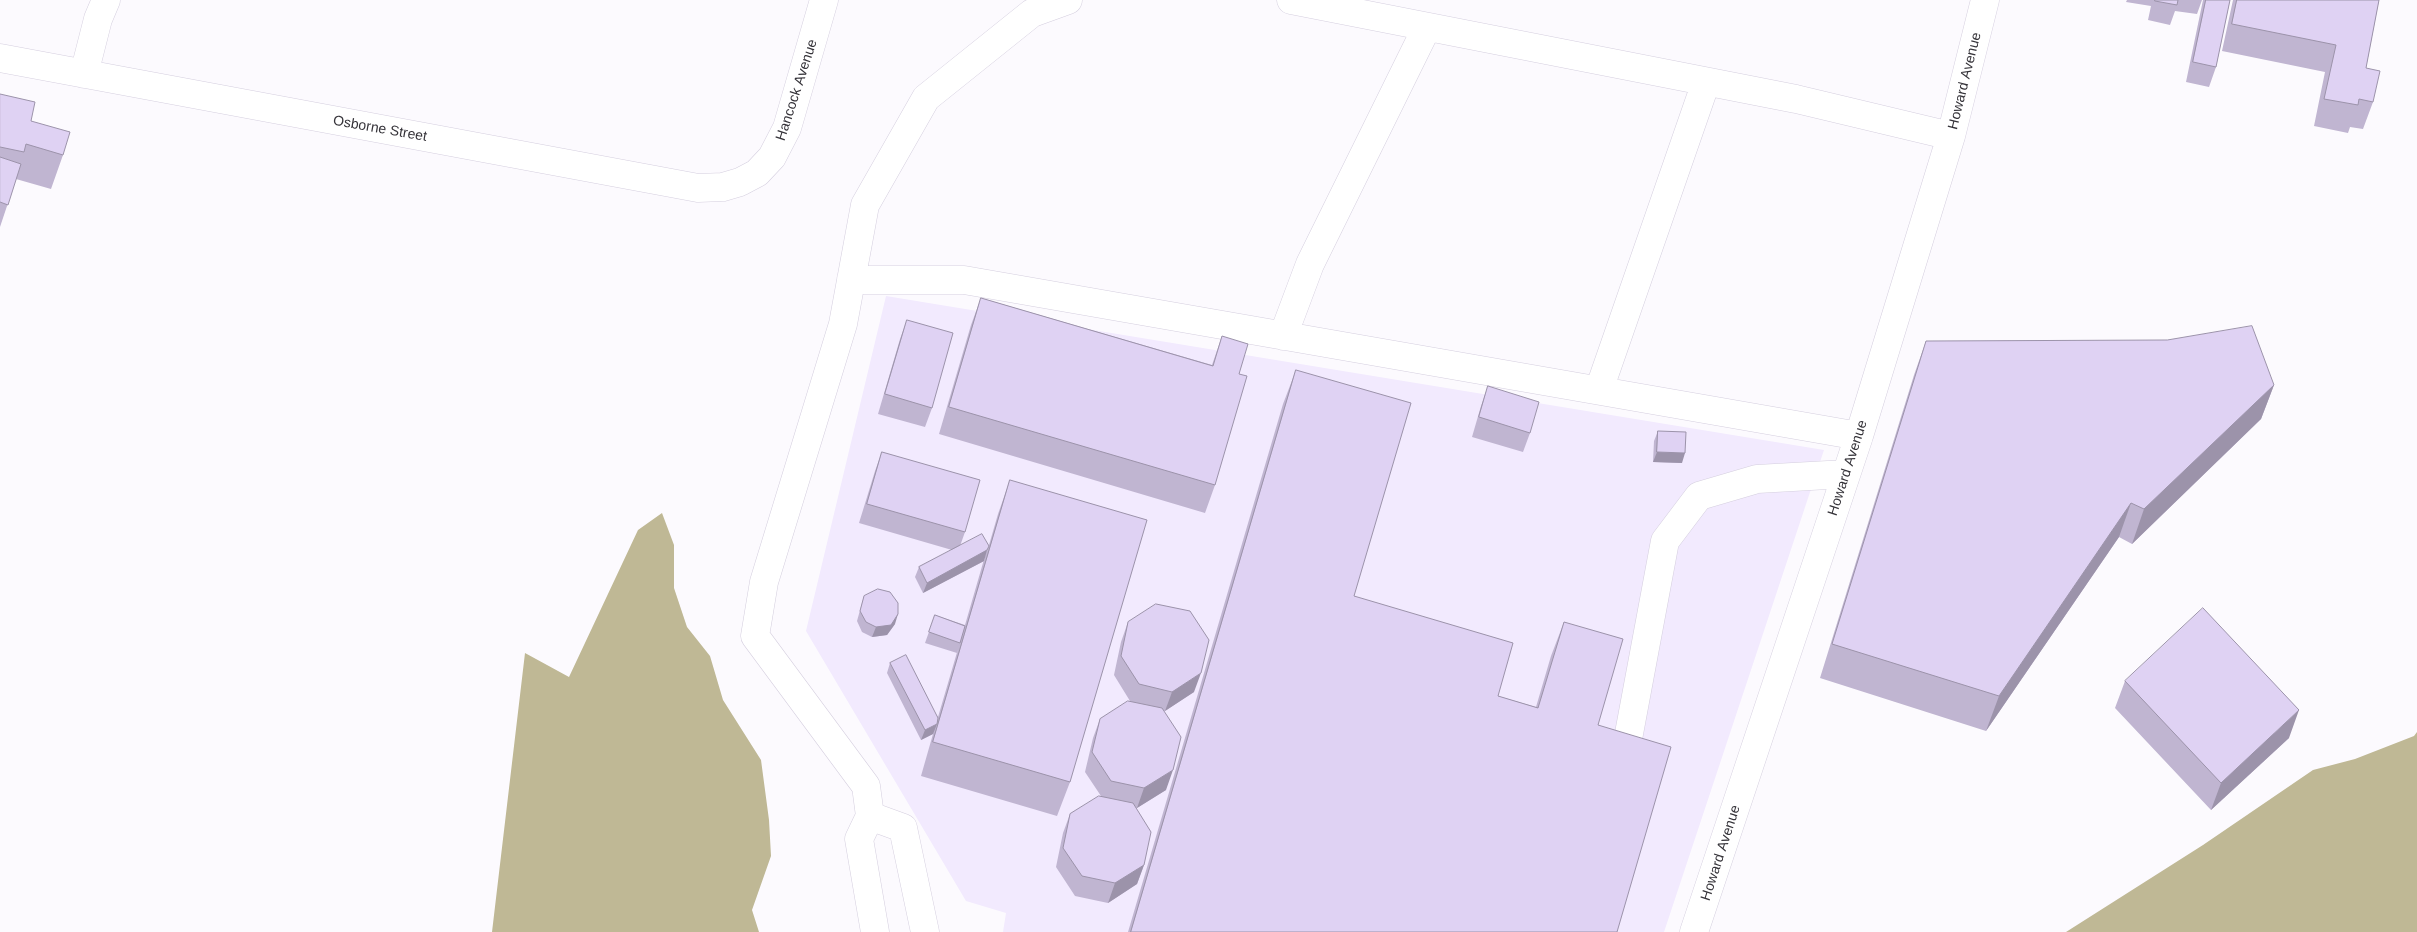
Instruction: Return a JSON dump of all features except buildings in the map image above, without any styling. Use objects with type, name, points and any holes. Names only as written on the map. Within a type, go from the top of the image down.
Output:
[{"type":"street","points":[[84,74],[98,19],[106,0]]},
{"type":"street","name":"Hancock Avenue","points":[[757,173],[772,157],[784,136],[824,0]]},
{"type":"street","points":[[875,932],[859,840],[870,816],[866,786],[755,636],[764,582],[843,324],[865,205],[926,98],[1032,13],[1068,0]]},
{"type":"street","points":[[1291,0],[1796,99],[1951,136]]},
{"type":"street","name":"Howard Avenue","points":[[1694,932],[1859,436],[1951,136],[1986,0]]},
{"type":"street","points":[[1283,336],[1310,264],[1427,27]]},
{"type":"street","name":"Osborne Street","points":[[0,58],[698,188],[723,187],[740,182],[757,173]]},
{"type":"street","points":[[1598,390],[1706,82]]},
{"type":"street","points":[[851,280],[964,280],[1859,436]]},
{"type":"street","points":[[1622,771],[1665,541],[1698,496],[1757,479],[1846,474]]},
{"type":"street","points":[[870,816],[903,828],[925,932]]},
{"type":"shaded area","points":[[886,296],[1824,450],[1664,932],[1003,932],[1006,913],[966,901],[806,631]]},
{"type":"shaded area","points":[[662,513],[674,545],[674,588],[687,627],[710,656],[723,700],[761,760],[769,820],[771,856],[752,910],[759,932],[492,932],[525,653],[569,677],[638,530]]},
{"type":"shaded area","points":[[2417,732],[2417,932],[2066,932],[2203,845],[2313,770],[2355,759],[2414,736]]}]
